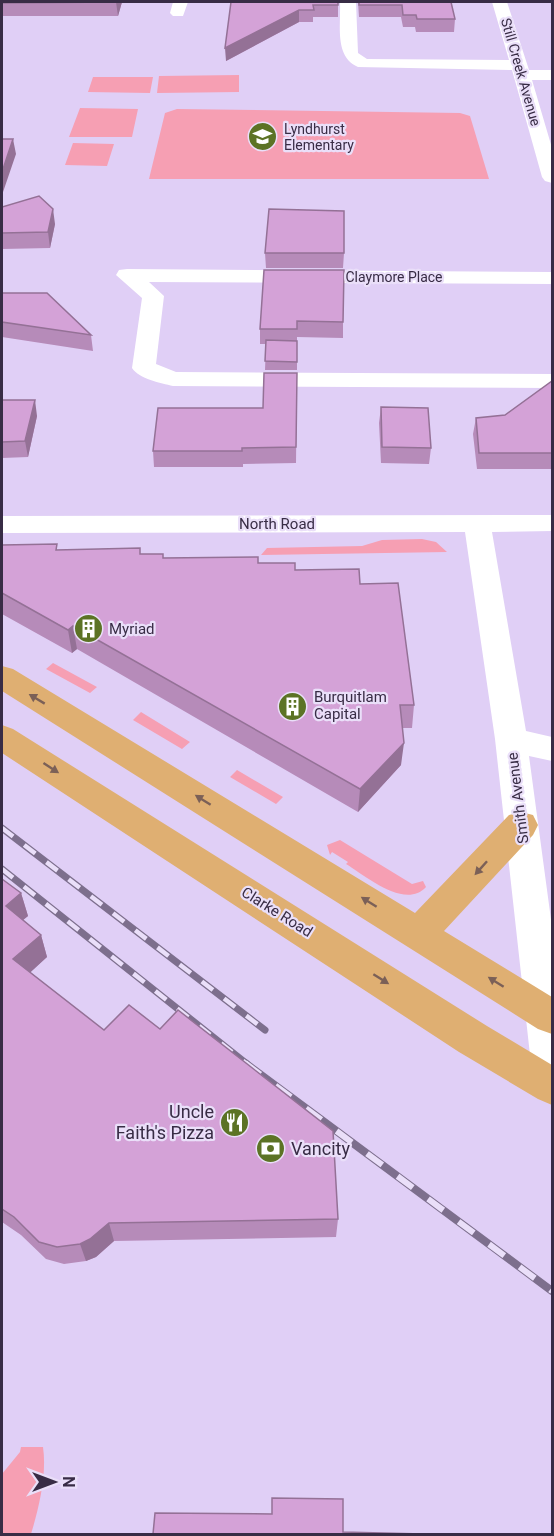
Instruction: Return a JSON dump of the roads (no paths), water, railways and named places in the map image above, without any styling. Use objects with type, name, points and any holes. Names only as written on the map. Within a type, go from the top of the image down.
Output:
[{"type":"main road","points":[[2,677],[549,1015]]},
{"type":"main road","name":"Clarke Road","points":[[2,737],[472,1039],[552,1086]]},
{"type":"main road","points":[[419,933],[520,825]]},
{"type":"street","points":[[348,2],[350,53],[355,60],[364,64],[521,70],[552,75]]},
{"type":"street","name":"Still Creek Avenue","points":[[500,2],[552,177]]},
{"type":"street","name":"Claymore Place","points":[[552,278],[128,275],[153,296],[144,368],[173,380],[552,381]]},
{"type":"street","name":"Smith Avenue","points":[[477,523],[511,740],[520,825],[542,902],[552,1073]]},
{"type":"street","name":"North Road","points":[[2,525],[552,523]]},
{"type":"street","points":[[511,740],[552,749]]},
{"type":"railway","points":[[2,828],[265,1030]]},
{"type":"railway","points":[[2,869],[247,1064]]},
{"type":"railway","points":[[245,1063],[552,1291]]},
{"type":"place","name":"Lyndhurst Elementary","points":[[263,137]]},
{"type":"place","name":"Myriad","points":[[88,629]]},
{"type":"place","name":"Burquitlam Capital","points":[[293,706]]},
{"type":"place","name":"Uncle Faith's Pizza","points":[[235,1122]]},
{"type":"place","name":"Vancity","points":[[270,1149]]}]
